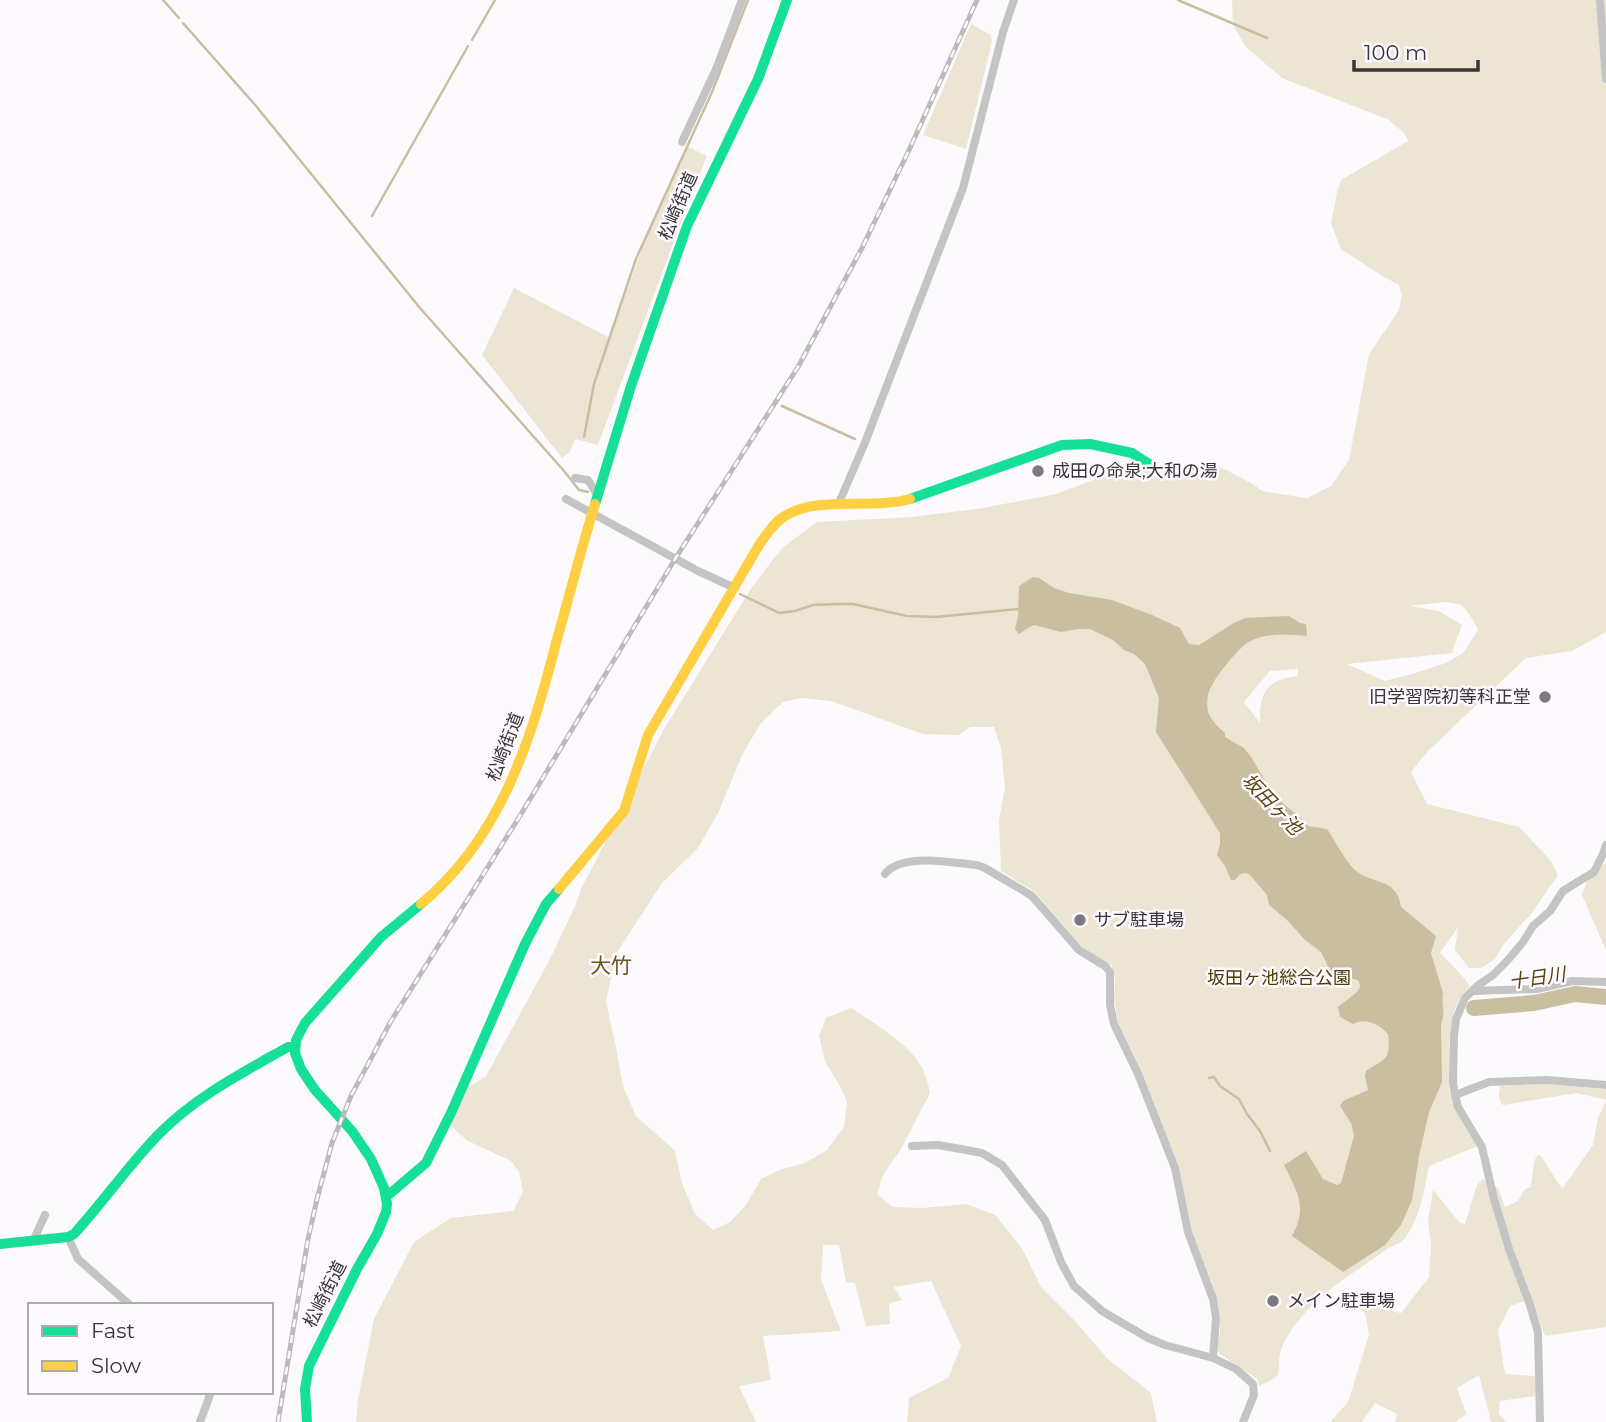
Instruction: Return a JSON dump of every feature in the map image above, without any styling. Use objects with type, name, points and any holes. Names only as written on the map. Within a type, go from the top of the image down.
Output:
[{"type":"main road","name":"松崎街道","points":[[295,1047],[299,1033],[321,1004],[381,937],[431,896],[464,861],[496,814],[515,775],[541,701],[592,514],[631,386],[687,226],[758,79],[787,0]]},
{"type":"main road","points":[[0,1244],[68,1237],[74,1234],[148,1146],[182,1113],[216,1088],[288,1047],[295,1047],[297,1059],[306,1078],[352,1131],[366,1152],[379,1174],[386,1197],[426,1163],[525,944],[546,904],[624,811],[648,735],[771,528],[784,516],[805,508],[903,501],[1062,445],[1090,444],[1117,449],[1132,453],[1149,464]]},
{"type":"main road","name":"松崎街道","points":[[307,1422],[305,1389],[309,1366],[377,1234],[386,1212],[386,1197]]},
{"type":"street","points":[[682,142],[717,67],[742,0]]},
{"type":"street","points":[[838,505],[864,445],[963,188],[1003,32],[1014,0]]},
{"type":"street","points":[[1600,0],[1606,79]]},
{"type":"street","points":[[575,478],[588,481],[598,496]]},
{"type":"street","points":[[566,499],[698,571],[735,588]]},
{"type":"street","points":[[1540,1422],[1538,1332],[1494,1199],[1482,1147],[1458,1107],[1453,1082],[1454,1035],[1456,1019],[1465,998],[1493,975],[1515,951],[1533,926],[1550,911],[1563,891],[1594,872],[1606,845]]},
{"type":"street","points":[[885,874],[893,866],[913,861],[985,868],[1032,896],[1079,950],[1109,970],[1110,1005],[1114,1024],[1138,1074],[1174,1168],[1188,1232],[1213,1299],[1216,1318],[1213,1358]]},
{"type":"street","points":[[1473,991],[1537,989],[1572,981],[1606,982]]},
{"type":"street","points":[[1455,1096],[1489,1082],[1547,1080],[1606,1085]]},
{"type":"street","points":[[912,1146],[938,1145],[982,1153],[1002,1164],[1045,1220],[1061,1262],[1074,1286],[1102,1311],[1148,1338],[1213,1358],[1236,1369],[1253,1384],[1254,1395],[1243,1422]]},
{"type":"street","points":[[34,1239],[45,1215]]},
{"type":"street","points":[[68,1237],[78,1259],[128,1303]]},
{"type":"street","points":[[200,1422],[210,1394]]},
{"type":"green space","name":"坂田ヶ池総合公園","points":[[1232,0],[1606,0],[1606,632],[1572,651],[1526,658],[1429,750],[1411,772],[1427,804],[1519,827],[1551,861],[1558,875],[1494,960],[1481,968],[1469,968],[1455,950],[1458,927],[1440,953],[1470,986],[1457,1004],[1451,1023],[1449,1088],[1453,1104],[1478,1146],[1429,1166],[1420,1205],[1408,1234],[1312,1305],[1284,1342],[1279,1358],[1279,1372],[1259,1386],[1257,1379],[1220,1354],[1217,1349],[1220,1330],[1215,1293],[1192,1231],[1178,1164],[1118,1023],[1112,966],[1082,947],[1035,892],[1001,871],[999,820],[1005,787],[1001,748],[994,727],[970,727],[959,735],[923,734],[831,701],[802,698],[783,702],[761,723],[743,753],[718,813],[698,848],[662,883],[616,954],[606,1002],[623,1086],[636,1116],[675,1151],[682,1183],[695,1214],[713,1230],[730,1222],[746,1205],[761,1179],[779,1170],[805,1163],[827,1150],[844,1127],[847,1101],[825,1062],[819,1036],[826,1018],[851,1008],[908,1049],[923,1069],[930,1093],[901,1149],[883,1175],[877,1194],[893,1207],[922,1208],[966,1204],[995,1215],[1022,1248],[1041,1287],[1108,1359],[1151,1393],[1157,1422],[907,1422],[909,1398],[948,1378],[961,1346],[931,1281],[894,1287],[902,1300],[889,1303],[890,1324],[866,1326],[855,1283],[846,1282],[839,1245],[823,1245],[821,1280],[841,1331],[763,1336],[771,1380],[739,1386],[756,1422],[356,1422],[374,1319],[414,1242],[451,1218],[513,1211],[523,1192],[519,1172],[511,1161],[468,1141],[453,1128],[447,1117],[456,1096],[486,1076],[549,961],[581,889],[664,729],[752,587],[782,548],[817,522],[911,517],[983,508],[1056,494],[1101,477],[1153,469],[1176,478],[1178,466],[1213,466],[1224,469],[1262,491],[1307,498],[1331,486],[1349,460],[1369,354],[1399,310],[1402,296],[1399,285],[1341,249],[1331,224],[1341,180],[1408,141],[1404,133],[1389,120],[1282,78],[1246,47],[1233,25]],"holes":[[[1445,602],[1462,605],[1478,630],[1463,653],[1446,663],[1385,681],[1347,664],[1452,653],[1462,625],[1439,611],[1410,606]],[[1298,669],[1297,676],[1278,681],[1266,690],[1261,704],[1260,723],[1244,702],[1270,671]]]},
{"type":"green space","points":[[971,24],[991,35],[992,42],[966,149],[923,135]]},
{"type":"green space","points":[[688,147],[707,156],[598,445],[575,439],[570,452],[562,458],[482,355],[514,288],[610,338],[644,243]]},
{"type":"green space","points":[[1606,863],[1606,950],[1582,895],[1590,872]]},
{"type":"green space","points":[[1546,1084],[1606,1089],[1606,1100],[1577,1093],[1503,1105],[1500,1101],[1500,1086]]},
{"type":"green space","points":[[1606,1101],[1606,1327],[1545,1336],[1531,1299],[1510,1306],[1498,1330],[1505,1374],[1535,1376],[1535,1396],[1500,1401],[1499,1414],[1507,1422],[1491,1422],[1479,1375],[1457,1388],[1466,1414],[1456,1422],[1395,1422],[1397,1414],[1375,1403],[1362,1422],[1330,1422],[1348,1402],[1369,1335],[1365,1313],[1345,1299],[1352,1292],[1378,1308],[1401,1313],[1429,1277],[1431,1244],[1428,1221],[1433,1190],[1460,1223],[1465,1224],[1477,1185],[1483,1179],[1498,1188],[1505,1207],[1518,1201],[1525,1189],[1531,1187],[1534,1161],[1538,1155],[1562,1189],[1593,1145],[1598,1118]]},
{"type":"water","name":"坂田ヶ池","points":[[1033,577],[1069,593],[1112,600],[1152,615],[1180,628],[1189,644],[1199,645],[1245,618],[1289,616],[1306,624],[1307,636],[1268,635],[1254,639],[1242,647],[1224,667],[1210,689],[1207,699],[1208,712],[1225,733],[1225,737],[1244,748],[1273,794],[1308,826],[1327,829],[1352,867],[1366,877],[1388,885],[1394,890],[1401,907],[1436,936],[1431,953],[1443,993],[1442,1082],[1429,1112],[1412,1200],[1401,1225],[1385,1245],[1343,1272],[1292,1236],[1300,1208],[1284,1165],[1306,1151],[1323,1179],[1337,1185],[1341,1183],[1354,1136],[1351,1123],[1340,1106],[1343,1101],[1368,1090],[1366,1071],[1385,1058],[1388,1034],[1372,1023],[1362,1021],[1353,1024],[1340,1017],[1338,1007],[1357,992],[1359,981],[1332,978],[1321,952],[1269,905],[1267,895],[1250,875],[1240,874],[1235,880],[1231,880],[1217,855],[1220,833],[1156,732],[1159,698],[1145,664],[1113,640],[1090,629],[1061,632],[1034,625],[1019,634],[1015,629],[1019,586]]},
{"type":"waterway","points":[[163,0],[179,18]]},
{"type":"waterway","points":[[472,40],[495,0]]},
{"type":"waterway","points":[[584,437],[594,384],[636,259],[712,92],[748,0]]},
{"type":"waterway","points":[[1178,0],[1267,38]]},
{"type":"waterway","points":[[183,23],[256,106],[420,308],[579,490],[588,492]]},
{"type":"waterway","points":[[372,216],[468,46]]},
{"type":"waterway","points":[[782,406],[855,439]]},
{"type":"waterway","points":[[740,594],[779,613],[813,605],[837,604],[853,604],[907,616],[936,617],[1018,609]]},
{"type":"waterway","name":"十日川","points":[[1474,1008],[1534,1003],[1575,994],[1606,997]]},
{"type":"waterway","points":[[1209,1078],[1214,1077],[1220,1086],[1239,1099],[1270,1151]]},
{"type":"railway","points":[[278,1422],[308,1239],[332,1143],[351,1096],[391,1021],[518,819],[675,559],[798,367],[863,246],[977,0]]},
{"type":"traffic: fast","points":[[595,504],[631,386],[687,226],[758,79],[787,0]]},
{"type":"traffic: fast","points":[[910,499],[1062,445],[1090,444],[1132,453],[1149,464]]},
{"type":"traffic: fast","points":[[386,1197],[426,1163],[451,1113],[525,944],[546,904],[559,889]]},
{"type":"traffic: fast","points":[[307,1422],[305,1389],[309,1366],[377,1234],[387,1204],[384,1188],[371,1159],[352,1131],[315,1090],[301,1069],[295,1053],[296,1040],[305,1023],[381,937],[421,904]]},
{"type":"traffic: fast","points":[[0,1244],[68,1237],[74,1234],[136,1159],[172,1121],[236,1076],[288,1047],[295,1047]]},
{"type":"traffic: slow","points":[[559,889],[624,811],[648,735],[759,545],[774,525],[785,516],[813,506],[910,499]]},
{"type":"traffic: slow","points":[[421,904],[449,878],[472,849],[509,785],[536,715],[595,504]]},
{"type":"place","name":"成田の命泉;大和の湯","points":[[1038,471]]},
{"type":"place","name":"旧学習院初等科正堂","points":[[1545,697]]},
{"type":"place","name":"サブ駐車場","points":[[1080,920]]},
{"type":"place","name":"メイン駐車場","points":[[1273,1301]]},
{"type":"district","name":"大竹","points":[[611,965]]}]
